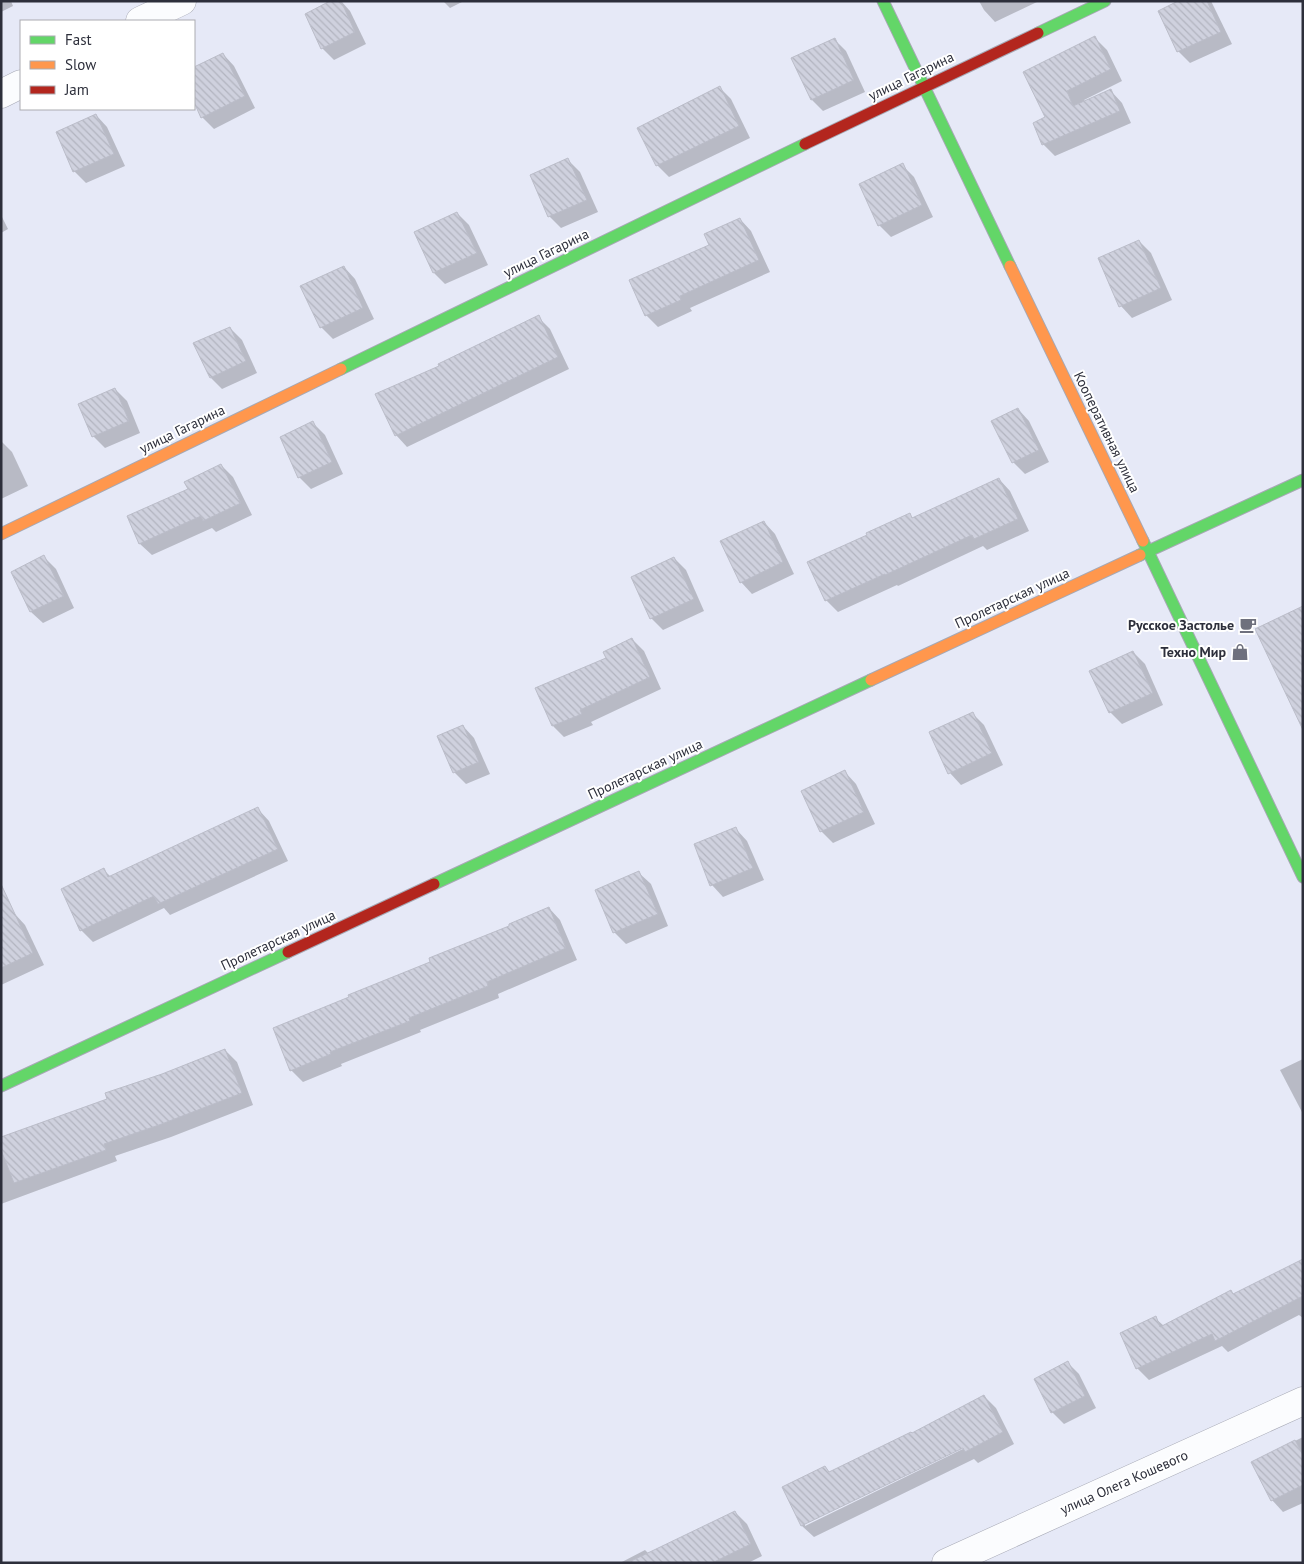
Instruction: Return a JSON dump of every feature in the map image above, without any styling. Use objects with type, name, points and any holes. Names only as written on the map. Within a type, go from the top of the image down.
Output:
[{"type":"street","points":[[142,20],[182,1]]},
{"type":"street","name":"Кооперативная улица","points":[[883,1],[1303,877]]},
{"type":"street","name":"улица Гагарина","points":[[1,534],[924,86],[1105,1]]},
{"type":"street","points":[[1,94],[20,84]]},
{"type":"street","name":"Пролетарская улица","points":[[1,1086],[1303,480]]},
{"type":"street","name":"улица Олега Кошевого","points":[[946,1563],[1303,1401]]},
{"type":"building","points":[[330,1],[341,1],[355,32],[321,49],[305,14]]},
{"type":"building","points":[[1178,1],[1207,1],[1221,32],[1177,52],[1158,11]]},
{"type":"building","points":[[1095,36],[1111,69],[1067,91],[1073,106],[1111,89],[1120,111],[1042,145],[1033,123],[1045,117],[1023,72]]},
{"type":"building","points":[[835,38],[854,80],[811,100],[791,58]]},
{"type":"building","points":[[223,53],[245,96],[201,118],[195,104],[195,67]]},
{"type":"building","points":[[720,86],[739,126],[656,166],[637,128]]},
{"type":"building","points":[[96,114],[114,154],[73,172],[56,132]]},
{"type":"building","points":[[568,158],[587,200],[548,217],[530,175]]},
{"type":"building","points":[[903,163],[922,205],[878,226],[859,184]]},
{"type":"building","points":[[457,212],[477,253],[433,273],[414,232]]},
{"type":"building","points":[[740,218],[759,260],[680,296],[681,300],[645,316],[629,280],[709,245],[704,234]]},
{"type":"building","points":[[1139,240],[1161,288],[1119,307],[1098,258]]},
{"type":"building","points":[[344,266],[363,308],[320,328],[300,286]]},
{"type":"building","points":[[539,315],[558,357],[395,436],[375,394],[439,366],[438,364]]},
{"type":"building","points":[[230,327],[246,361],[210,378],[193,343]]},
{"type":"building","points":[[115,388],[129,421],[92,437],[78,404]]},
{"type":"building","points":[[1018,408],[1039,450],[1012,463],[991,421]]},
{"type":"building","points":[[313,421],[332,462],[298,478],[280,437]]},
{"type":"building","points":[[221,464],[241,503],[203,521],[201,516],[139,544],[127,516],[188,489],[184,482]]},
{"type":"building","points":[[999,478],[1018,519],[974,539],[972,535],[825,601],[807,562],[910,513],[912,518]]},
{"type":"building","points":[[764,521],[783,562],[740,583],[720,541]]},
{"type":"building","points":[[44,555],[64,596],[30,612],[11,572]]},
{"type":"building","points":[[674,557],[694,599],[650,619],[631,577]]},
{"type":"building","points":[[1303,606],[1303,730],[1255,629]]},
{"type":"building","points":[[632,638],[650,677],[580,710],[582,714],[552,726],[535,688],[606,658],[603,652]]},
{"type":"building","points":[[1133,651],[1153,693],[1109,713],[1089,671]]},
{"type":"building","points":[[973,712],[992,753],[948,774],[929,732]]},
{"type":"building","points":[[463,725],[479,762],[453,773],[437,736]]},
{"type":"building","points":[[845,770],[864,812],[820,832],[801,791]]},
{"type":"building","points":[[258,807],[278,849],[158,904],[154,896],[80,931],[61,889],[104,868],[108,877]]},
{"type":"building","points":[[736,827],[753,868],[710,886],[694,844]]},
{"type":"building","points":[[639,871],[658,914],[613,933],[595,890]]},
{"type":"building","points":[[1,884],[33,953],[1,968]]},
{"type":"building","points":[[549,907],[566,948],[487,982],[488,986],[409,1018],[410,1021],[330,1052],[331,1054],[290,1071],[273,1028],[430,962],[429,958],[509,926],[509,924]]},
{"type":"building","points":[[225,1049],[242,1093],[104,1144],[106,1150],[14,1183],[1,1150],[1,1137],[107,1099],[105,1093],[162,1074]]},
{"type":"building","points":[[1303,1259],[1303,1296],[1215,1341],[1212,1334],[1136,1369],[1120,1333],[1156,1316],[1160,1327],[1231,1290],[1233,1294]]},
{"type":"building","points":[[1068,1361],[1085,1396],[1051,1413],[1034,1379]]},
{"type":"building","points":[[984,1395],[1003,1432],[965,1452],[963,1448],[801,1526],[782,1487],[825,1466],[829,1472],[912,1433]]},
{"type":"building","points":[[1295,1440],[1303,1455],[1303,1485],[1271,1501],[1251,1462]]},
{"type":"building","points":[[735,1511],[751,1544],[712,1563],[627,1563]]},
{"type":"traffic: fast","points":[[883,1],[1010,266]]},
{"type":"traffic: fast","points":[[1038,33],[1105,1]]},
{"type":"traffic: fast","points":[[341,369],[805,144]]},
{"type":"traffic: fast","points":[[1140,555],[1303,480]]},
{"type":"traffic: fast","points":[[1143,541],[1303,877]]},
{"type":"traffic: fast","points":[[434,884],[871,680]]},
{"type":"traffic: fast","points":[[1,1086],[288,952]]},
{"type":"traffic: slow","points":[[1010,266],[1143,541]]},
{"type":"traffic: slow","points":[[1,534],[341,369]]},
{"type":"traffic: slow","points":[[871,680],[1140,555]]},
{"type":"traffic: jam","points":[[805,144],[1038,33]]},
{"type":"traffic: jam","points":[[288,952],[434,884]]},
{"type":"place","name":"Русское Застолье","points":[[1248,625]]},
{"type":"place","name":"Техно Мир","points":[[1240,652]]}]
